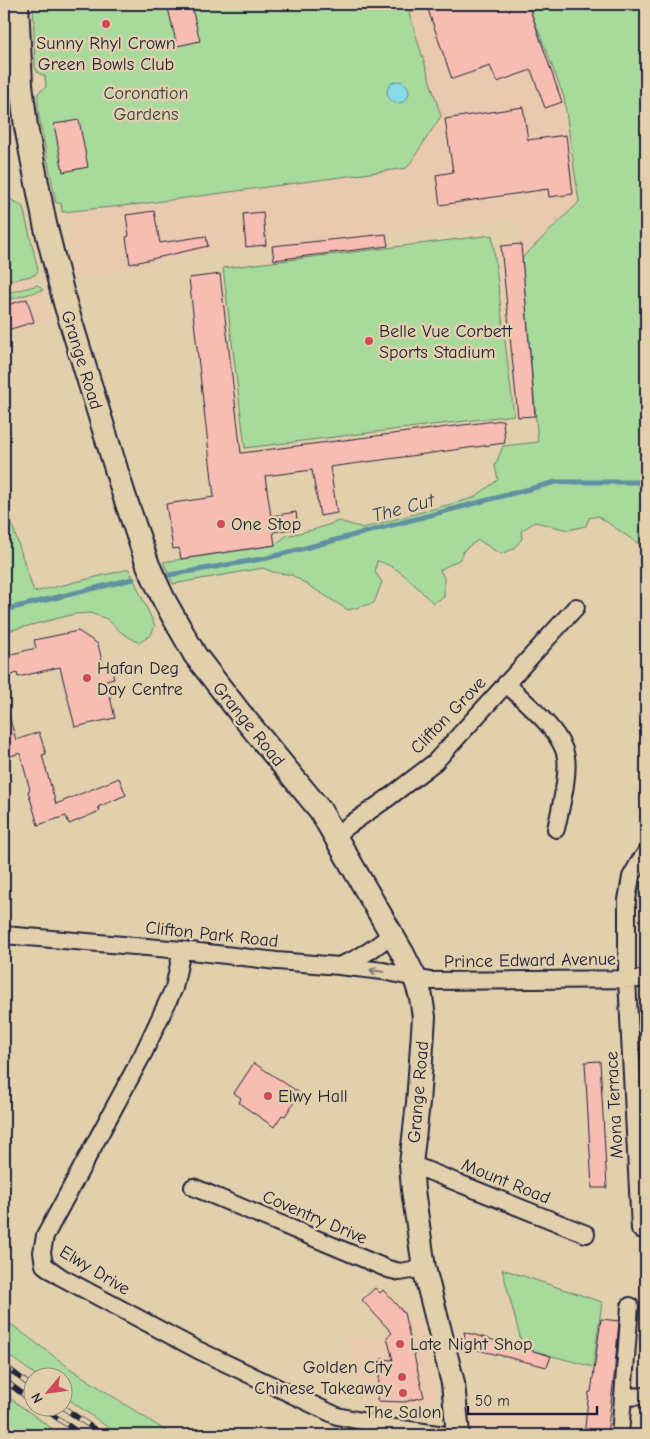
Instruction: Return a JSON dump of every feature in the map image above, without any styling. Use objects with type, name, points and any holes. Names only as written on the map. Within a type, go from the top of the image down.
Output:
[{"type":"main road","name":"Grange Road","points":[[17,4],[12,57],[21,84],[32,161],[58,275],[121,485],[148,565],[164,600],[195,655],[320,810],[392,934],[415,978],[421,997],[424,1017],[418,1103],[411,1164],[413,1190],[424,1268],[454,1383],[458,1435]]},
{"type":"street","name":"Clifton Grove","points":[[335,835],[435,762],[576,607]]},
{"type":"street","points":[[506,683],[553,731],[566,756],[567,769],[556,829]]},
{"type":"street","name":"Mona Terrace","points":[[640,1229],[627,979],[628,892],[631,878],[646,854]]},
{"type":"street","name":"Clifton Park Road","points":[[4,934],[339,966],[383,971],[415,978]]},
{"type":"street","points":[[339,966],[356,960],[392,934]]},
{"type":"street","name":"Elwy Drive","points":[[182,950],[174,988],[143,1054],[45,1236],[42,1252],[44,1266],[61,1277],[198,1350],[337,1416],[395,1428],[445,1435]]},
{"type":"street","name":"Prince Edward Avenue","points":[[415,978],[430,981],[646,979]]},
{"type":"street","name":"Mount Road","points":[[411,1164],[586,1234]]},
{"type":"street","name":"Coventry Drive","points":[[193,1187],[388,1269],[400,1272],[424,1268]]},
{"type":"street","points":[[620,1435],[630,1306]]},
{"type":"street","points":[[624,1397],[646,1396]]},
{"type":"shaded area","points":[[431,4],[528,4],[564,97],[579,202],[522,258],[519,219],[184,256],[75,280],[66,241],[74,230],[70,211],[141,204],[407,168],[441,116],[409,13]]},
{"type":"shaded area","points":[[4,195],[23,207],[38,270],[37,273],[32,275],[33,280],[35,286],[42,287],[52,320],[4,335]]},
{"type":"shaded area","points":[[646,1246],[646,1337],[633,1338],[643,1251]]},
{"type":"shaded area","points":[[418,1316],[435,1383],[439,1421],[368,1407],[363,1402],[348,1337],[387,1337],[407,1320]]},
{"type":"shaded area","points":[[465,1406],[514,1412],[586,1417],[584,1435],[467,1435]]},
{"type":"green space","name":"Coronation Gardens","points":[[33,4],[431,4],[409,13],[441,116],[407,168],[141,204],[62,212],[61,203],[56,203],[38,112],[38,93],[46,87],[45,76],[38,73],[35,67]]},
{"type":"green space","points":[[528,4],[646,4],[646,549],[598,516],[589,518],[586,526],[568,530],[535,522],[521,531],[522,539],[513,549],[501,554],[478,540],[464,550],[460,559],[440,570],[444,578],[444,597],[433,603],[401,573],[377,561],[375,572],[382,582],[374,603],[348,610],[292,575],[273,572],[263,568],[173,584],[163,562],[275,545],[286,536],[339,521],[363,528],[473,498],[498,480],[495,466],[503,446],[538,442],[522,258],[579,202],[564,97]]},
{"type":"green space","points":[[4,195],[23,207],[38,270],[35,275],[4,282]]},
{"type":"green space","name":"Belle Vue Corbett Sports Stadium","points":[[492,235],[514,415],[245,448],[223,268]]},
{"type":"green space","points":[[38,285],[43,290],[4,301],[4,294]]},
{"type":"green space","points":[[4,500],[34,592],[129,569],[155,626],[151,635],[139,643],[122,633],[107,619],[90,613],[75,614],[4,632]]},
{"type":"green space","points":[[502,1269],[602,1302],[593,1367],[523,1348]]},
{"type":"green space","points":[[4,1319],[67,1366],[23,1366],[4,1352]]},
{"type":"green space","points":[[72,1370],[172,1435],[118,1435],[72,1402]]},
{"type":"green space","points":[[4,1394],[22,1407],[22,1416],[35,1416],[61,1435],[20,1435],[4,1425]]},
{"type":"water","points":[[398,81],[406,84],[409,92],[406,100],[398,103],[390,100],[387,92],[390,84]]},
{"type":"building","points":[[167,4],[191,4],[200,41],[177,46]]},
{"type":"building","points":[[426,4],[528,4],[562,102],[545,108],[531,70],[497,82],[490,66],[452,79]]},
{"type":"building","points":[[523,107],[528,140],[566,135],[573,194],[549,197],[548,189],[440,205],[436,175],[453,172],[445,119]]},
{"type":"building","points":[[79,120],[88,167],[63,172],[54,124]]},
{"type":"building","points":[[154,211],[160,243],[206,236],[208,246],[130,264],[126,237],[129,236],[126,215]]},
{"type":"building","points":[[263,212],[266,245],[246,247],[243,214]]},
{"type":"building","points":[[386,234],[388,246],[274,260],[272,246]]},
{"type":"building","points":[[521,244],[535,416],[518,417],[501,246]]},
{"type":"building","points":[[220,274],[241,453],[503,420],[505,443],[330,467],[337,513],[320,516],[312,470],[265,476],[271,516],[296,512],[298,528],[273,532],[275,545],[181,559],[179,548],[173,549],[166,504],[214,497],[189,278]]},
{"type":"building","points":[[27,299],[34,322],[4,331],[4,306]]},
{"type":"building","points":[[78,631],[98,644],[103,665],[110,664],[114,678],[106,680],[115,718],[75,727],[60,667],[18,677],[17,673],[4,678],[4,656],[36,648],[34,640]]},
{"type":"building","points":[[7,709],[16,740],[39,732],[46,754],[42,755],[56,804],[119,778],[126,795],[98,807],[100,811],[69,824],[66,816],[38,825],[20,753],[4,758],[4,710]]},
{"type":"building","points":[[600,1061],[607,1188],[592,1188],[585,1062]]},
{"type":"building","name":"Elwy Hall","points":[[254,1063],[300,1093],[285,1116],[282,1115],[274,1127],[239,1103],[241,1098],[234,1093]]},
{"type":"building","points":[[375,1288],[380,1293],[383,1290],[404,1313],[424,1397],[404,1402],[377,1401],[381,1359],[393,1360],[387,1337],[392,1333],[362,1300]]},
{"type":"building","points":[[601,1319],[619,1321],[607,1435],[584,1435],[589,1392],[591,1392]]},
{"type":"building","points":[[464,1332],[551,1356],[547,1367],[466,1347]]},
{"type":"waterway","name":"The Cut","points":[[169,575],[267,558],[556,482],[646,482]]},
{"type":"waterway","name":"The Cut","points":[[4,610],[133,579]]},
{"type":"railway","points":[[4,1365],[22,1379]]},
{"type":"railway","points":[[4,1380],[22,1394]]},
{"type":"railway","points":[[72,1414],[103,1435]]},
{"type":"railway","points":[[54,1416],[82,1435]]},
{"type":"place","name":"Sunny Rhyl Crown Green Bowls Club","points":[[106,24]]},
{"type":"place","name":"Belle Vue Corbett Sports Stadium","points":[[369,341]]},
{"type":"place","name":"One Stop","points":[[221,524]]},
{"type":"place","name":"Hafan Deg Day Centre","points":[[87,678]]},
{"type":"place","name":"Elwy Hall","points":[[268,1096]]},
{"type":"place","name":"Late Night Shop","points":[[400,1344]]},
{"type":"place","name":"Golden City Chinese Takeaway","points":[[402,1377]]},
{"type":"place","name":"The Salon","points":[[403,1393]]}]
